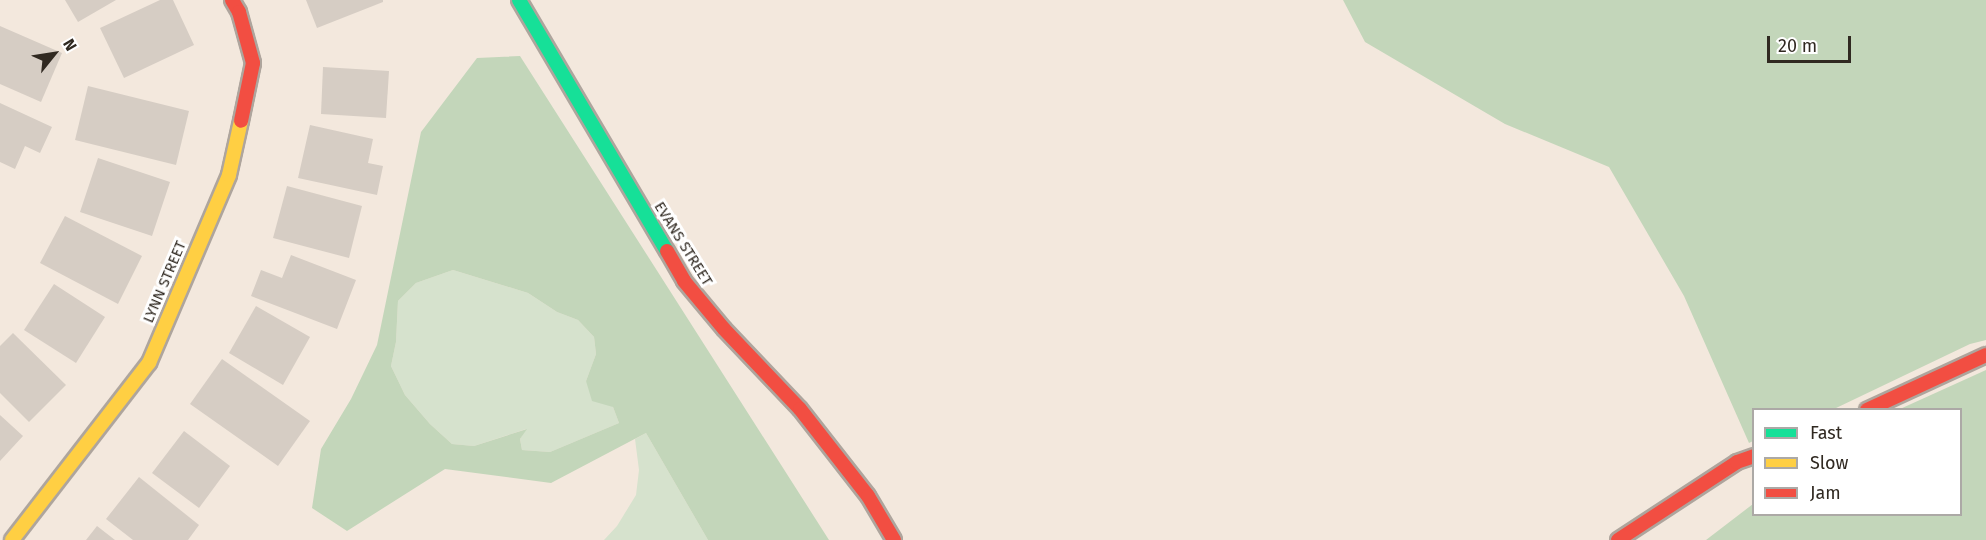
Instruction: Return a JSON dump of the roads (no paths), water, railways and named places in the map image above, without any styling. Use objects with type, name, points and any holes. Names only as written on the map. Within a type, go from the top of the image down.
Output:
[{"type":"street","name":"LYNN STREET","points":[[12,540],[148,363],[229,175],[253,63],[238,12],[232,0]]},
{"type":"street","name":"EVANS STREET","points":[[519,0],[684,282],[724,330],[800,409],[868,496],[894,540]]},
{"type":"street","points":[[1870,408],[1973,358],[1986,355]]},
{"type":"street","points":[[1618,540],[1737,462],[1752,457]]}]
